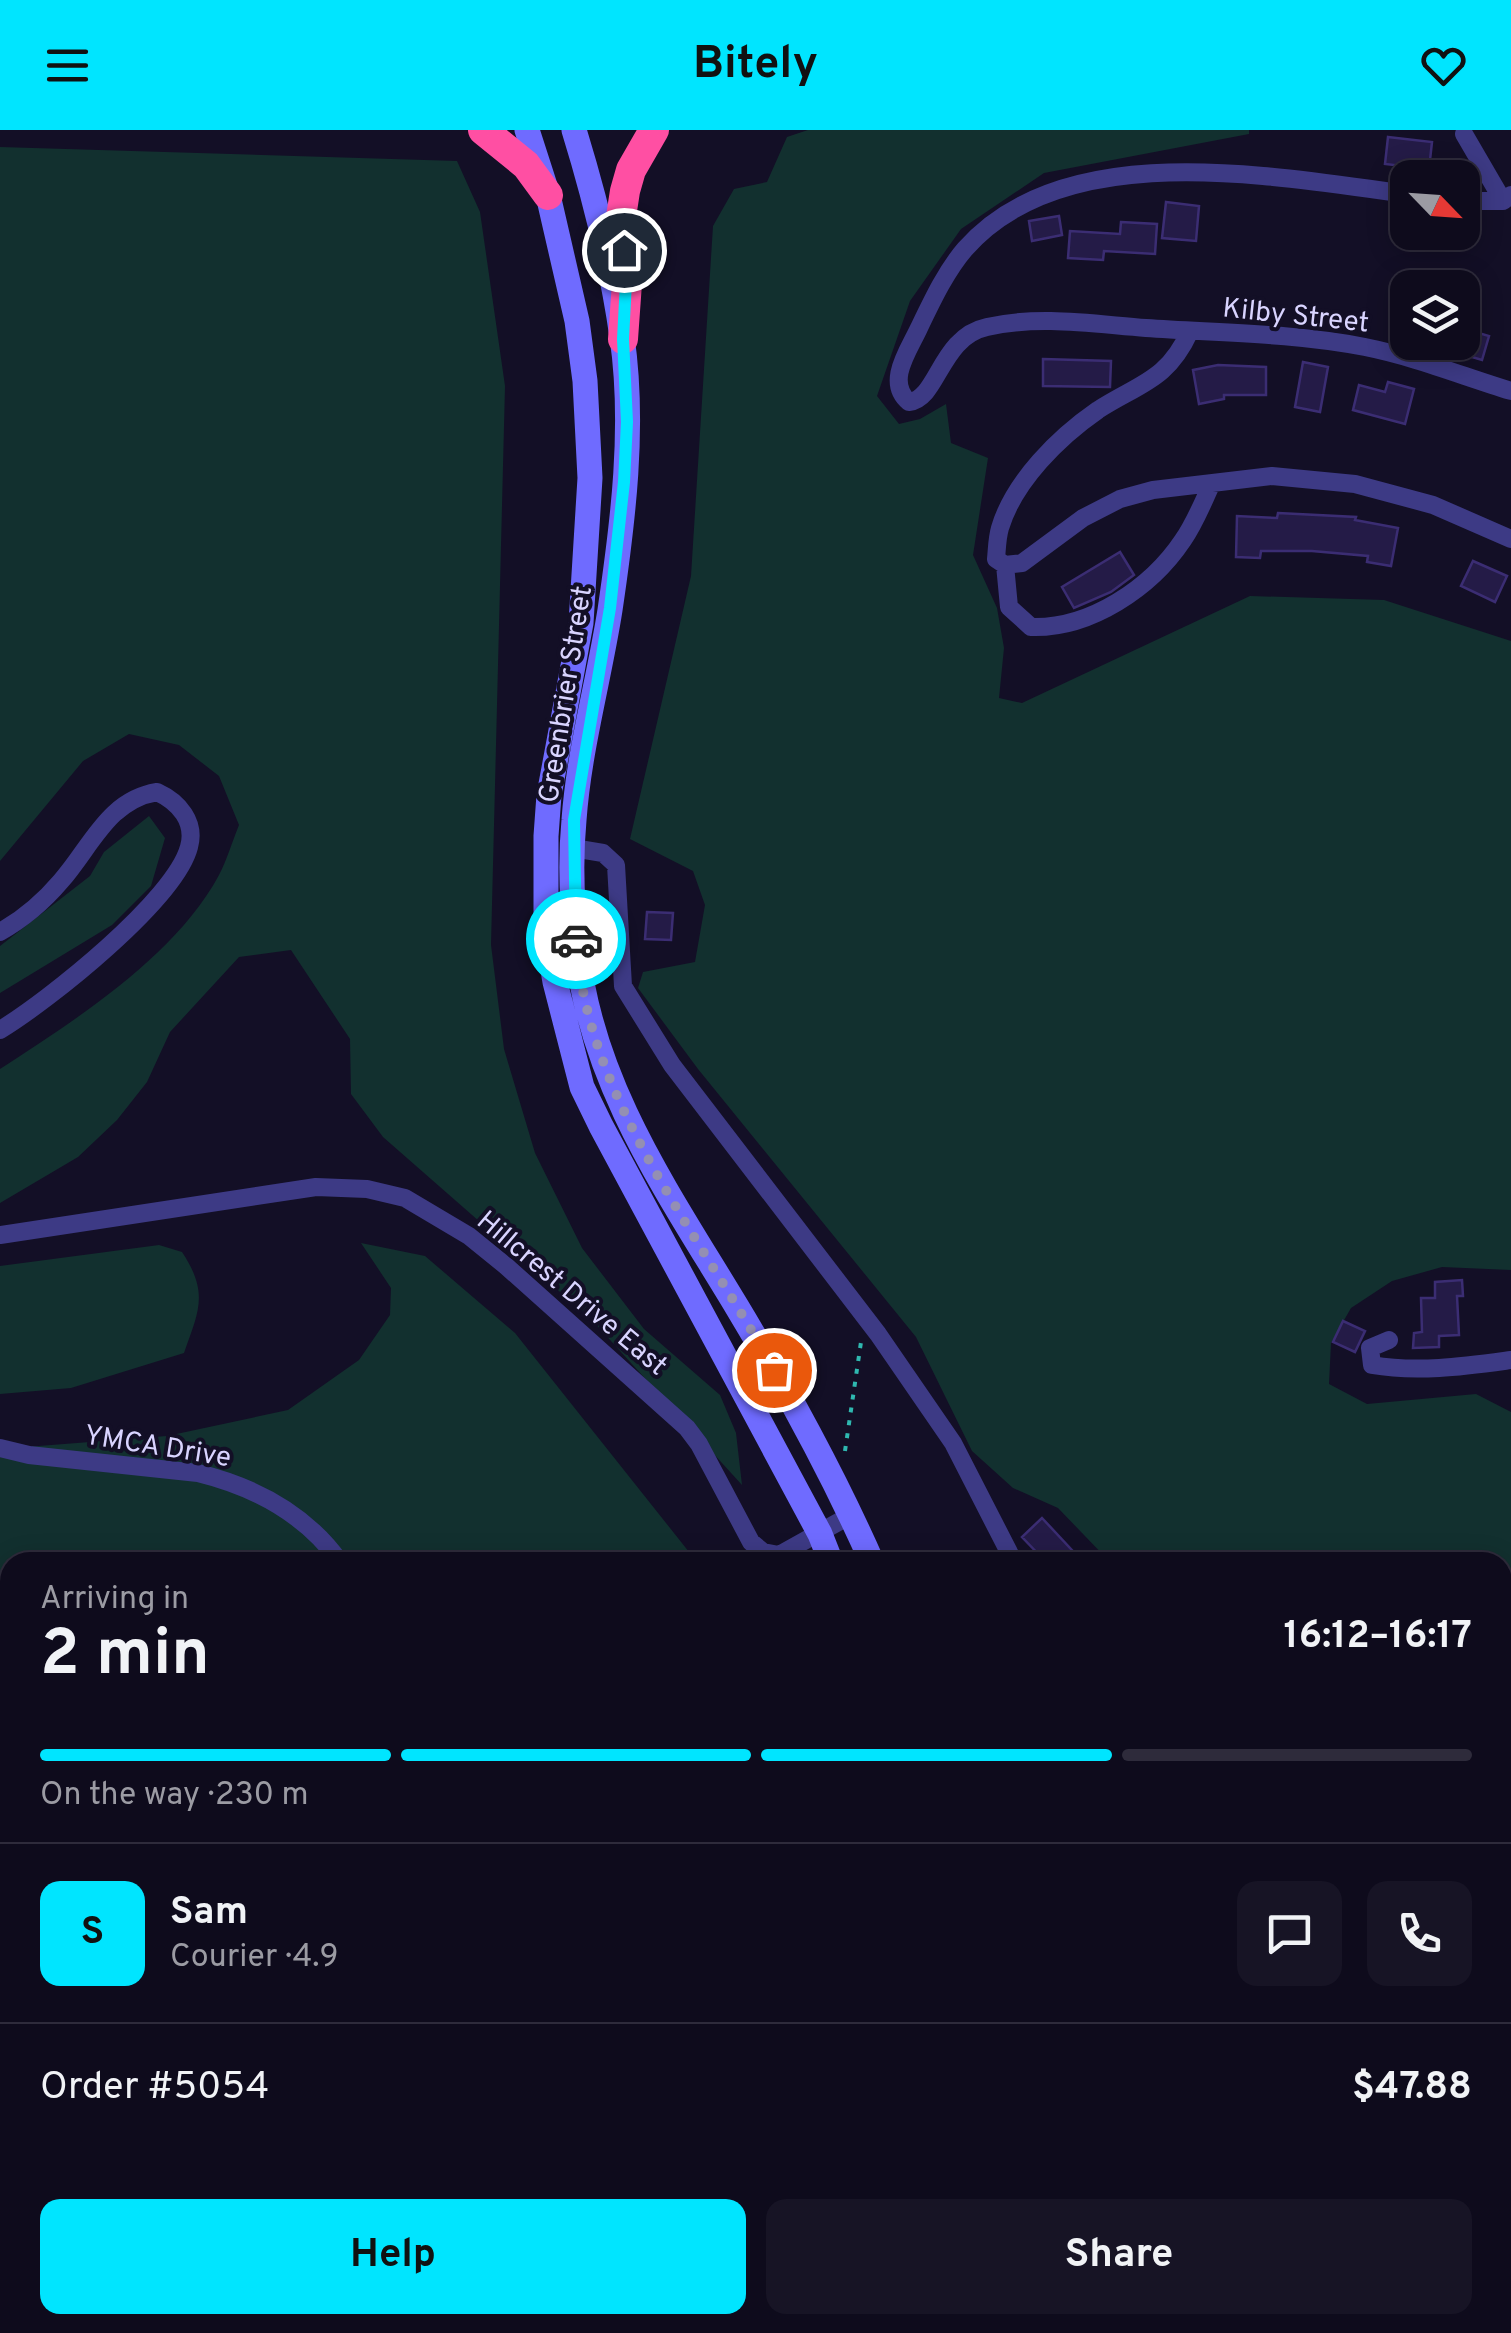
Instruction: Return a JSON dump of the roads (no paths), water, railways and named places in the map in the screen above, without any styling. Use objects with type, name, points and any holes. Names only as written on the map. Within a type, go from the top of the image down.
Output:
[{"type":"highway","points":[[483,130],[526,165],[548,195]]},
{"type":"highway","points":[[623,339],[625,191],[631,170],[654,130]]},
{"type":"main road","name":"Greenbrier Street","points":[[527,130],[548,195],[577,321],[585,381],[590,478],[581,624],[549,796],[546,836],[546,929],[555,982],[582,1087],[827,1552]]},
{"type":"main road","name":"Greenbrier Street","points":[[574,130],[590,184],[623,339],[627,422],[610,608],[574,820],[574,911],[583,992],[611,1086],[640,1144],[770,1362],[868,1552]]},
{"type":"street","points":[[1464,134],[1507,198]]},
{"type":"street","name":"Kilby Street","points":[[1390,192],[1200,170],[1051,190],[1015,208],[966,248],[923,320],[901,368],[897,382],[900,394],[908,402],[916,401],[926,392],[959,340],[986,327],[1046,320],[1300,338],[1364,347],[1511,391]]},
{"type":"street","points":[[1480,200],[1507,198]]},
{"type":"street","points":[[1190,331],[1180,352],[1152,381],[1101,408],[1071,430],[1037,466],[1012,502],[1000,530],[996,559],[1005,565],[1022,563],[1083,518],[1120,498],[1153,490],[1272,476],[1355,484],[1433,505],[1511,538]]},
{"type":"street","points":[[1005,565],[1009,607],[1031,627],[1058,628],[1110,606],[1151,580],[1184,539],[1212,483]]},
{"type":"street","points":[[0,932],[49,893],[112,814],[128,801],[157,792],[182,809],[191,836],[181,866],[140,916],[91,963],[0,1030]]},
{"type":"street","points":[[573,848],[603,853],[616,865],[623,986],[630,1001],[672,1065],[865,1317],[953,1443],[1009,1552]]},
{"type":"street","name":"Hillcrest Drive East","points":[[0,1235],[316,1188],[367,1189],[405,1198],[468,1236],[506,1266],[662,1403],[699,1444],[751,1542],[763,1552]]},
{"type":"street","points":[[1388,1340],[1370,1348],[1372,1365],[1394,1369],[1511,1360]]},
{"type":"street","name":"YMCA Drive","points":[[0,1448],[29,1455],[221,1478],[263,1495],[290,1512],[332,1552]]},
{"type":"street","name":"Hillcrest Drive East","points":[[785,1552],[851,1515]]}]
